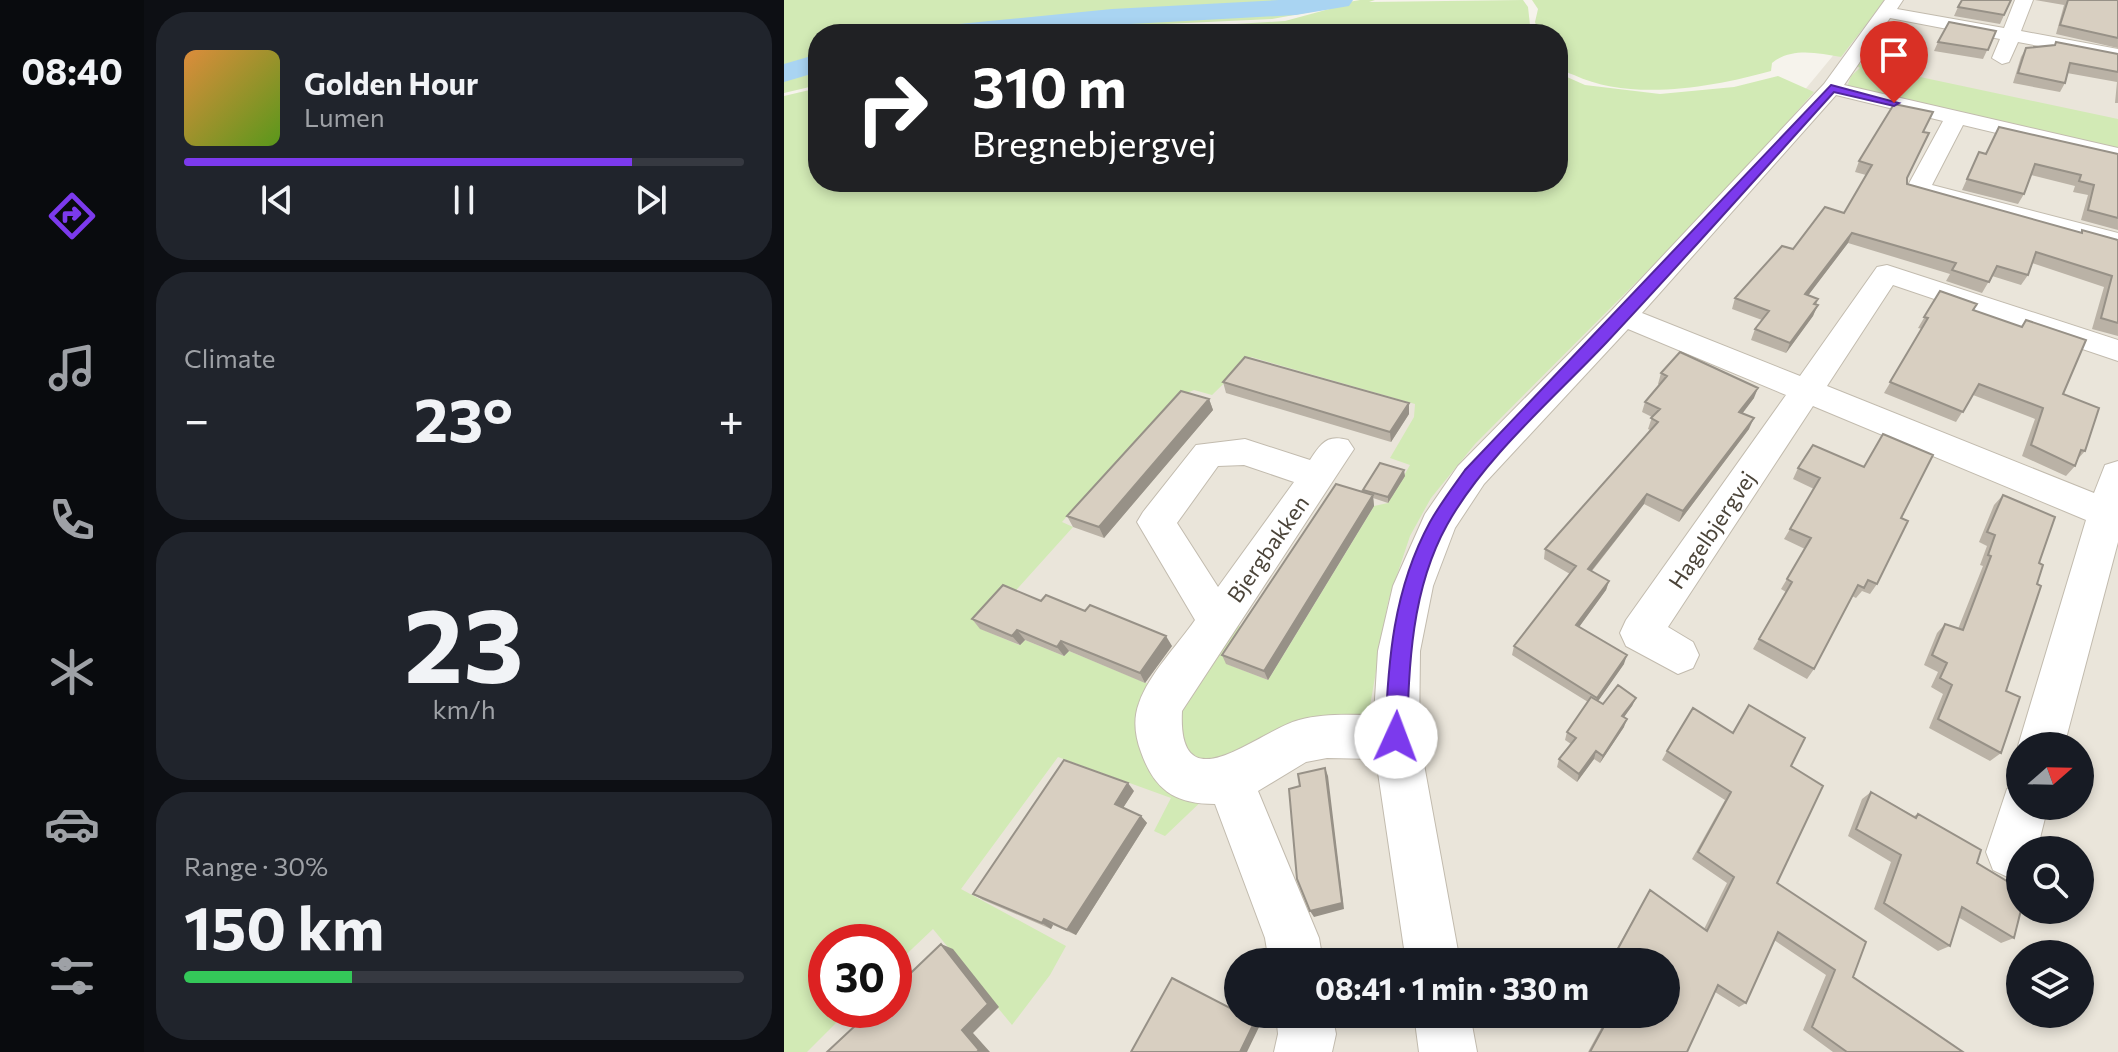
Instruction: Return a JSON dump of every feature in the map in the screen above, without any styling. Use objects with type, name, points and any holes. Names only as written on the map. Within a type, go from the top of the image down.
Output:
[{"type":"street","points":[[2001,60],[2024,0]]},
{"type":"street","points":[[1431,948],[1396,737],[1399,651],[1413,586],[1438,524],[1471,475],[1623,316],[1831,88],[1890,6],[2011,35],[2118,55]]},
{"type":"street","points":[[1831,88],[2118,155]]},
{"type":"street","points":[[1956,117],[1918,189],[2118,241]]},
{"type":"street","name":"Hagelbjergvej","points":[[1678,655],[1641,633],[1887,273],[2118,351]]},
{"type":"street","points":[[1623,316],[2113,516]]},
{"type":"street","name":"Bjergbakken","points":[[1218,622],[1156,522],[1208,454],[1245,452],[1327,462],[1218,622],[1160,706],[1158,735],[1169,764],[1194,781],[1230,781]]},
{"type":"street","points":[[2045,732],[2113,516],[2118,474]]},
{"type":"street","points":[[1294,948],[1230,781],[1297,742],[1327,736],[1396,737]]},
{"type":"street","points":[[1303,1052],[1306,1028]]},
{"type":"street","points":[[1444,1028],[1448,1052]]},
{"type":"shaded area","points":[[1879,0],[2118,0],[2118,1052],[784,1052],[784,858],[957,601],[1214,347],[1487,419],[1755,150]]},
{"type":"green space","points":[[784,0],[1325,0],[1030,19],[995,24],[808,24],[808,64],[784,70]]},
{"type":"green space","points":[[1360,0],[1523,0],[1528,7],[1530,24],[1236,24],[1285,21],[1333,8],[1272,19],[1165,24],[1063,24],[1287,13]]},
{"type":"green space","points":[[1532,0],[1885,0],[1841,57],[1796,53],[1772,63],[1771,71],[1748,77],[1698,86],[1646,90],[1596,83],[1568,73],[1568,24],[1536,24],[1538,9]]},
{"type":"green space","points":[[1857,66],[2118,119],[2118,151],[1847,87],[1851,76],[1860,68]]},
{"type":"green space","points":[[808,70],[808,87],[784,93],[784,77]]},
{"type":"green space","points":[[1778,76],[1814,92],[1717,201],[1475,444],[1431,498],[1410,536],[1388,602],[1370,706],[1354,723],[1303,729],[1285,735],[1238,764],[1208,765],[1186,758],[1172,731],[1175,701],[1230,623],[1249,629],[1227,664],[1268,680],[1374,506],[1388,503],[1410,465],[1390,458],[1414,417],[1415,404],[1251,357],[1212,395],[1194,390],[1173,399],[1062,522],[1073,527],[981,629],[1019,645],[1025,640],[1064,656],[1069,651],[1151,685],[1144,731],[1148,760],[1182,791],[1208,795],[1165,836],[1154,831],[1171,798],[1058,757],[961,889],[1066,946],[1050,975],[1012,1025],[933,929],[912,949],[912,924],[808,924],[808,1028],[831,1028],[807,1052],[784,1052],[784,96],[808,90],[808,192],[1568,192],[1568,77],[1585,85],[1660,94],[1734,87]]},
{"type":"building","points":[[1962,0],[2011,0],[2004,15],[1958,7]]},
{"type":"building","points":[[2068,0],[2118,0],[2118,38],[2060,25]]},
{"type":"building","points":[[1949,22],[1996,31],[1988,50],[1938,42]]},
{"type":"building","points":[[2056,42],[2118,54],[2118,72],[2070,63],[2065,83],[2018,73],[2026,48],[2055,45]]},
{"type":"building","points":[[1894,104],[1933,112],[1923,132],[1929,133],[1907,184],[2082,233],[2082,230],[2118,240],[2118,323],[2101,318],[2112,276],[2036,252],[2028,275],[1997,266],[1989,282],[1952,270],[1956,263],[1852,233],[1805,294],[1818,299],[1814,304],[1818,305],[1790,343],[1755,329],[1769,311],[1735,298],[1782,246],[1793,249],[1825,207],[1844,213],[1872,165],[1859,161]]},
{"type":"building","points":[[1999,127],[2118,154],[2118,218],[2088,210],[2094,185],[2079,181],[2081,175],[2035,164],[2024,194],[1967,179],[1979,152],[1986,154]]},
{"type":"building","points":[[1940,291],[1977,304],[1973,310],[2022,327],[2026,320],[2086,340],[2063,394],[2099,408],[2085,451],[2081,450],[2075,466],[2031,445],[2043,408],[1979,384],[1963,412],[1890,382],[1928,318],[1924,317]]},
{"type":"building","points":[[1680,352],[1758,388],[1739,412],[1754,418],[1683,511],[1647,494],[1588,569],[1609,581],[1576,625],[1627,655],[1597,698],[1514,646],[1576,566],[1545,549],[1658,422],[1651,418],[1660,409],[1645,402],[1667,376],[1661,373]]},
{"type":"building","points":[[1245,357],[1409,403],[1390,432],[1223,382]]},
{"type":"building","points":[[1181,391],[1209,399],[1099,527],[1067,516]]},
{"type":"building","points":[[1883,434],[1933,455],[1901,518],[1908,521],[1877,584],[1868,580],[1864,588],[1858,585],[1814,669],[1759,639],[1792,582],[1787,579],[1811,538],[1790,529],[1820,478],[1798,468],[1813,445],[1864,467]]},
{"type":"building","points":[[1380,463],[1404,470],[1388,497],[1363,490]]},
{"type":"building","points":[[1336,484],[1373,495],[1264,671],[1222,655]]},
{"type":"building","points":[[2003,495],[2055,517],[2039,563],[2043,565],[2037,584],[2041,586],[2006,691],[2020,697],[2001,753],[1938,719],[1952,685],[1940,678],[1947,663],[1932,655],[1945,624],[1963,630],[1991,556],[1988,555],[1995,535],[1987,532]]},
{"type":"building","points":[[1003,585],[1041,601],[1046,595],[1085,611],[1090,605],[1166,636],[1140,673],[1061,641],[1057,647],[1017,630],[1012,636],[972,619]]},
{"type":"building","points":[[1618,685],[1636,698],[1622,716],[1627,719],[1603,756],[1596,751],[1579,774],[1559,759],[1576,738],[1567,732],[1591,697],[1603,704]]},
{"type":"building","points":[[1749,705],[1805,738],[1791,766],[1823,786],[1777,883],[1866,942],[1853,977],[1963,1052],[1847,1052],[1812,1027],[1835,970],[1778,932],[1746,1003],[1718,985],[1687,1052],[1590,1052],[1603,1028],[1680,1028],[1680,948],[1618,948],[1650,890],[1707,931],[1734,877],[1698,852],[1731,792],[1667,751],[1693,708],[1733,733]]},
{"type":"building","points":[[1064,760],[1128,783],[1115,804],[1141,816],[1067,930],[1044,919],[1042,923],[973,894]]},
{"type":"building","points":[[1325,768],[1342,903],[1310,911],[1297,879],[1289,789],[1300,786],[1298,774]]},
{"type":"building","points":[[1871,792],[1916,818],[1918,814],[1981,850],[1977,863],[2006,881],[2006,924],[2018,924],[2014,938],[1962,907],[1950,946],[1884,903],[1901,855],[1856,829]]},
{"type":"building","points":[[941,944],[988,1004],[962,1030],[979,1050],[977,1052],[827,1052],[853,1028],[912,1028],[912,972]]},
{"type":"building","points":[[1172,978],[1224,1005],[1224,1028],[1252,1028],[1240,1052],[1131,1052]]},
{"type":"waterway","points":[[1040,24],[1296,7],[1340,0]]},
{"type":"waterway","points":[[784,73],[808,66]]},
{"type":"route","points":[[1396,737],[1399,651],[1413,586],[1438,524],[1471,475],[1623,316],[1831,88],[1894,103]]}]
